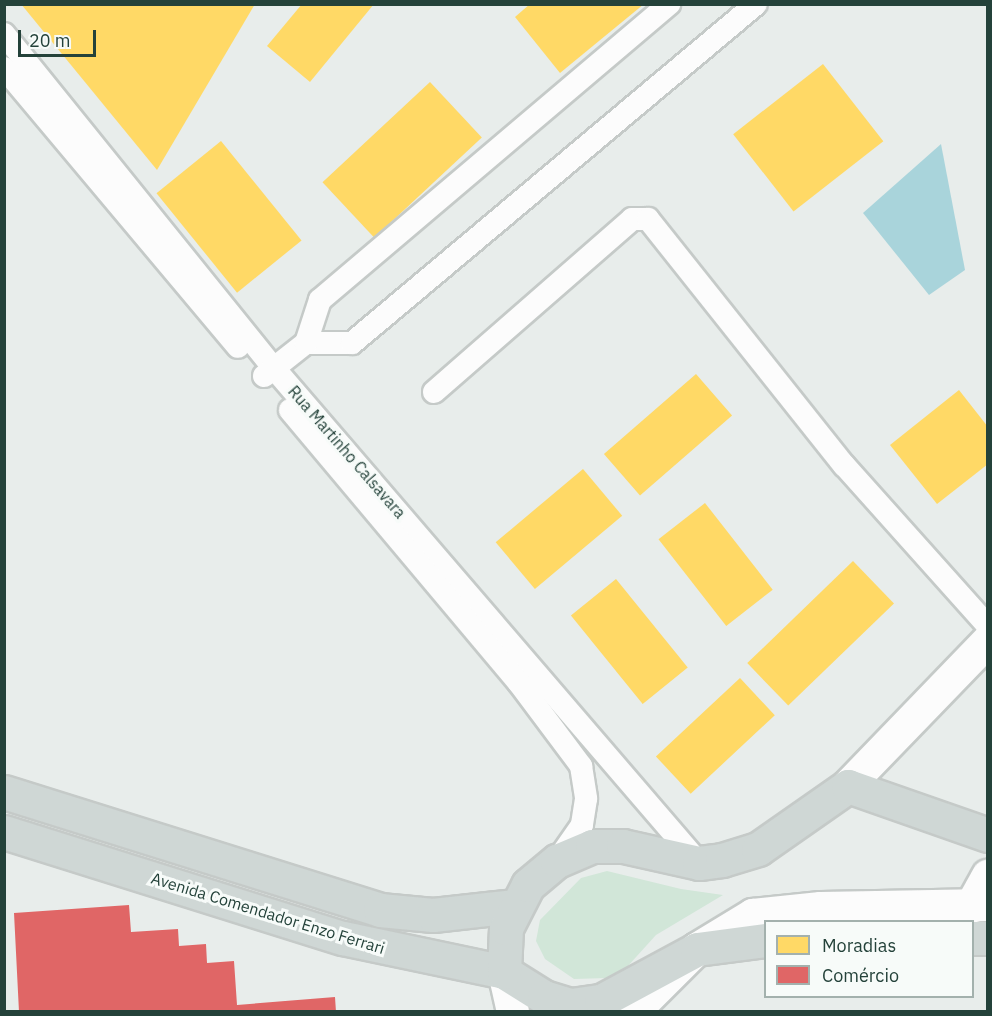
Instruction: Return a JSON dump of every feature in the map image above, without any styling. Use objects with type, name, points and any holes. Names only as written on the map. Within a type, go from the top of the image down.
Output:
[{"type":"main road","points":[[513,1011],[504,972],[502,950],[514,906],[528,885],[557,861],[592,846],[623,846],[699,863],[758,849],[848,786],[987,641]]},
{"type":"main road","points":[[848,786],[987,835]]},
{"type":"main road","name":"Avenida Comendador Enzo Ferrari","points":[[4,792],[380,910],[433,915],[514,906]]},
{"type":"main road","name":"Avenida Comendador Enzo Ferrari","points":[[4,832],[343,938],[504,972],[544,997],[571,1005],[602,1001],[697,949],[764,940]]},
{"type":"main road","points":[[987,876],[977,917],[987,938]]},
{"type":"main road","points":[[634,1011],[697,949],[733,923],[778,910],[977,917]]},
{"type":"street","points":[[268,372],[306,343],[320,300],[669,4]]},
{"type":"street","points":[[306,343],[352,343],[756,4]]},
{"type":"street","name":"Rua Martinho Calsavara","points":[[4,34],[268,372],[519,683],[581,766],[586,799],[582,825],[557,861]]},
{"type":"street","name":"Rua Martinho Calsavara","points":[[4,68],[699,863]]},
{"type":"street","points":[[434,392],[632,219],[648,219],[844,465],[987,626]]},
{"type":"green space","points":[[607,871],[681,889],[723,895],[656,935],[627,967],[607,978],[574,979],[545,959],[536,941],[540,920],[581,878]]},
{"type":"water","points":[[941,144],[965,270],[929,295],[863,213]]},
{"type":"building: Moradias","points":[[21,4],[255,4],[157,170]]},
{"type":"building: Moradias","points":[[302,4],[374,4],[310,82],[267,46]]},
{"type":"building: Moradias","points":[[530,4],[644,4],[560,73],[515,17]]},
{"type":"building: Moradias","points":[[823,64],[883,141],[794,211],[733,134]]},
{"type":"building: Moradias","points":[[430,82],[482,138],[374,238],[322,182]]},
{"type":"building: Moradias","points":[[221,141],[302,240],[237,293],[156,193]]},
{"type":"building: Moradias","points":[[696,374],[732,416],[640,496],[604,454]]},
{"type":"building: Moradias","points":[[959,390],[988,427],[988,464],[937,504],[890,445]]},
{"type":"building: Moradias","points":[[583,469],[622,516],[535,589],[496,542]]},
{"type":"building: Moradias","points":[[705,503],[773,590],[726,626],[659,539]]},
{"type":"building: Moradias","points":[[853,561],[894,603],[788,706],[747,663]]},
{"type":"building: Moradias","points":[[616,579],[688,668],[643,704],[571,616]]},
{"type":"building: Moradias","points":[[740,678],[775,715],[691,794],[656,756]]},
{"type":"building: Comércio","points":[[129,905],[131,932],[178,929],[179,946],[206,944],[207,963],[234,961],[237,1005],[335,997],[336,1012],[19,1012],[14,913]]}]
